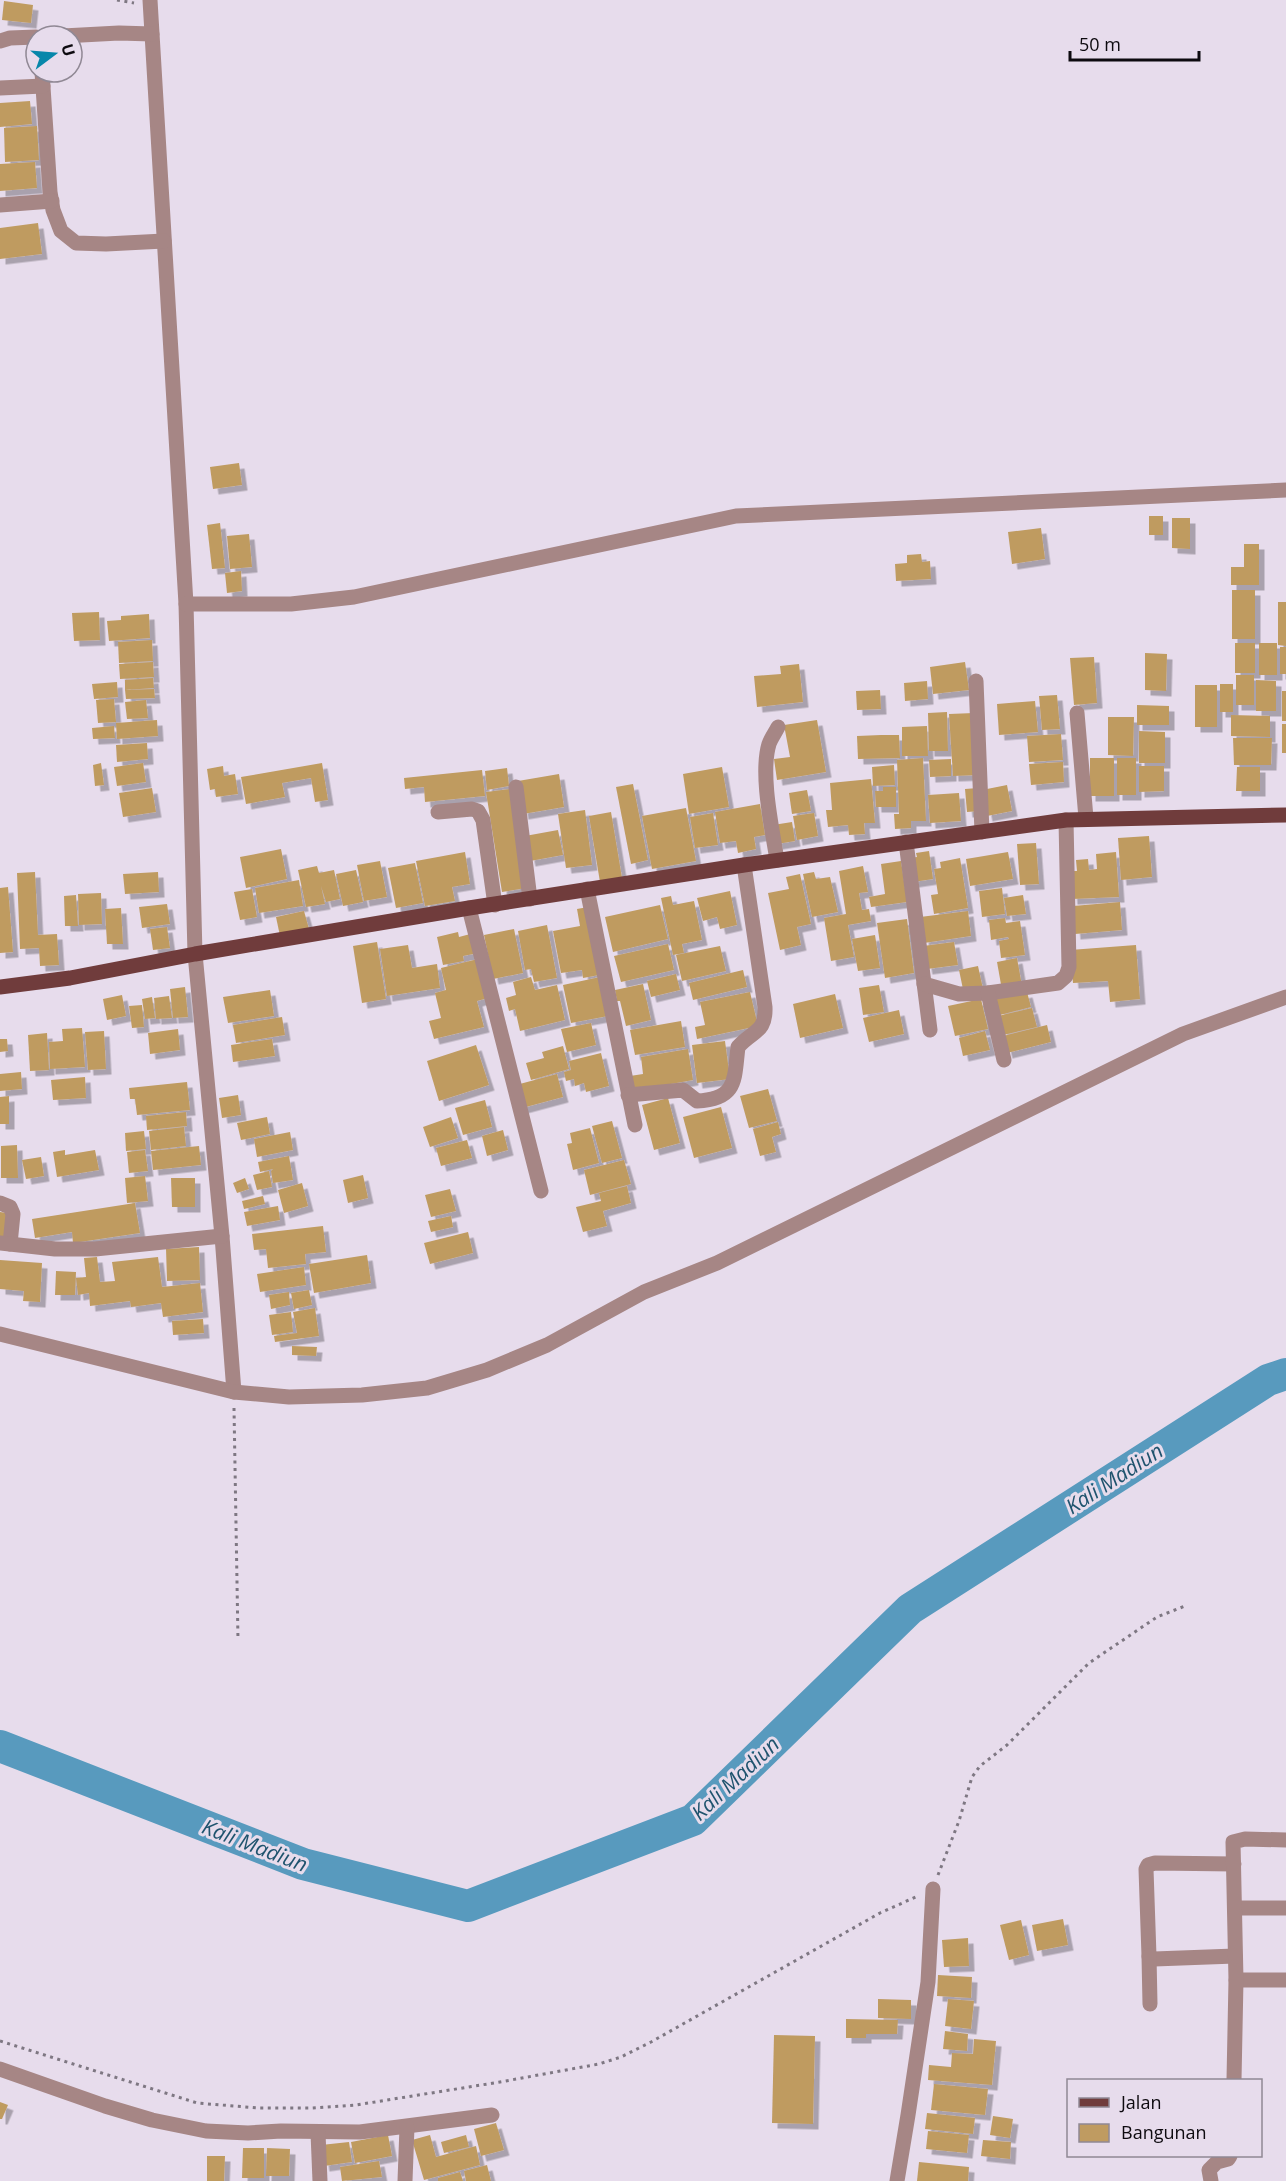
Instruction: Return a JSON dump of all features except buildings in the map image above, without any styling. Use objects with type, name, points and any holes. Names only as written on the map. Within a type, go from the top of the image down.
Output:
[{"type":"main road","points":[[0,987],[70,978],[195,954],[587,889],[1066,820],[1286,816]]},
{"type":"street","points":[[150,0],[186,604],[195,954],[222,1236],[234,1392]]},
{"type":"street","points":[[84,35],[152,34]]},
{"type":"street","points":[[0,40],[24,38]]},
{"type":"street","points":[[0,88],[24,83]]},
{"type":"street","points":[[42,84],[52,201],[61,231],[76,243],[164,241]]},
{"type":"street","points":[[0,205],[52,201]]},
{"type":"street","points":[[186,604],[291,604],[354,597],[736,516],[1286,490]]},
{"type":"street","points":[[976,681],[982,832]]},
{"type":"street","points":[[1077,713],[1086,818]]},
{"type":"street","points":[[777,860],[766,766],[769,744],[778,727]]},
{"type":"street","points":[[516,787],[530,899]]},
{"type":"street","points":[[438,812],[472,808],[478,811],[483,820],[495,905]]},
{"type":"street","points":[[924,984],[959,994],[988,993],[1058,983],[1066,976],[1069,967],[1066,820]]},
{"type":"street","points":[[906,842],[930,1030]]},
{"type":"street","points":[[628,1095],[683,1090],[697,1101],[721,1097],[731,1088],[735,1080],[738,1047],[762,1028],[765,1007],[744,865]]},
{"type":"street","points":[[587,889],[635,1125]]},
{"type":"street","points":[[469,908],[541,1191]]},
{"type":"street","points":[[988,993],[1004,1060]]},
{"type":"street","points":[[0,1334],[234,1392],[289,1396],[362,1395],[427,1388],[487,1370],[547,1345],[644,1292],[717,1263],[1183,1034],[1286,997]]},
{"type":"street","points":[[0,1203],[10,1208],[13,1214],[5,1244],[95,1250],[222,1236]]},
{"type":"street","points":[[1234,2079],[1236,1980],[1233,1842],[1238,1840],[1286,1840]]},
{"type":"street","points":[[1150,2004],[1146,1869],[1148,1865],[1155,1863],[1234,1864]]},
{"type":"street","points":[[897,2181],[928,1982],[933,1889]]},
{"type":"street","points":[[1235,1908],[1286,1908]]},
{"type":"street","points":[[1149,1956],[1154,1959],[1235,1956]]},
{"type":"street","points":[[1236,1980],[1286,1980]]},
{"type":"street","points":[[0,2069],[105,2106],[152,2120],[206,2131],[360,2132],[492,2115]]},
{"type":"street","points":[[405,2181],[407,2127]]},
{"type":"street","points":[[318,2133],[320,2181]]},
{"type":"street","points":[[1211,2181],[1209,2170],[1217,2162],[1229,2157]]},
{"type":"path","points":[[234,1392],[238,1640]]},
{"type":"path","points":[[0,2041],[197,2103],[258,2108],[312,2109],[356,2105],[599,2064],[621,2056],[651,2042],[880,1912],[933,1889],[959,1821],[972,1777],[980,1766],[1007,1745],[1089,1663],[1157,1617],[1185,1606]]},
{"type":"waterway","name":"Kali Madiun","points":[[0,1746],[303,1864],[468,1906],[693,1820],[910,1609],[1268,1380],[1286,1374]]}]
